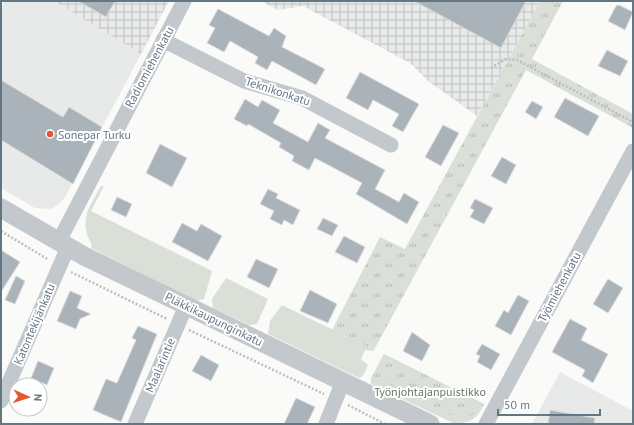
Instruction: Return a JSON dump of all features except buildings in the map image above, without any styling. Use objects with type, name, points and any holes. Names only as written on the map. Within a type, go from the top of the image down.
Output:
[{"type":"street","name":"Radiomiehenkatu","points":[[63,244],[163,40],[184,1]]},
{"type":"street","name":"Teknikonkatu","points":[[163,40],[244,81],[302,98],[391,145]]},
{"type":"street","name":"Työmiehenkatu","points":[[486,424],[633,151]]},
{"type":"street","name":"Pläkkikaupunginkatu","points":[[1,208],[63,244],[186,306],[427,423]]},
{"type":"street","name":"Katontekijänkatu","points":[[1,401],[4,385],[63,244]]},
{"type":"street","name":"Maalarintie","points":[[135,424],[186,306]]},
{"type":"street","points":[[326,424],[343,381]]},
{"type":"path","points":[[491,68],[506,59],[517,60],[633,122]]},
{"type":"shaded area","points":[[5,1],[54,1],[141,54],[65,197],[59,204],[51,209],[35,208],[1,188],[1,8]]},
{"type":"shaded area","points":[[54,1],[169,1],[141,54]]},
{"type":"shaded area","points":[[261,1],[540,1],[477,116],[428,81],[410,63],[303,6],[278,10]]},
{"type":"shaded area","points":[[560,372],[633,411],[633,424],[532,424]]},
{"type":"green space","points":[[540,1],[563,1],[532,59],[633,114],[633,128],[526,70],[374,350],[332,330],[380,237],[405,249]]},
{"type":"green space","points":[[101,186],[104,186],[91,211],[212,271],[204,299],[197,301],[91,248],[92,245],[86,228],[87,214]]},
{"type":"green space","points":[[226,278],[268,299],[257,324],[249,325],[213,308],[212,299]]},
{"type":"green space","points":[[282,305],[374,350],[365,350],[361,359],[368,365],[363,376],[359,378],[268,334],[270,321]]},
{"type":"green space","name":"Työnjohtajanpuistikko","points":[[384,354],[484,404],[482,409],[472,420],[464,423],[453,423],[371,384],[371,378]]},
{"type":"green space","name":"Työnjohtajanpuistikko","points":[[384,354],[484,404],[478,411],[470,416],[461,417],[451,415],[373,376]]},
{"type":"place","name":"Sonepar Turku","points":[[50,134]]}]
